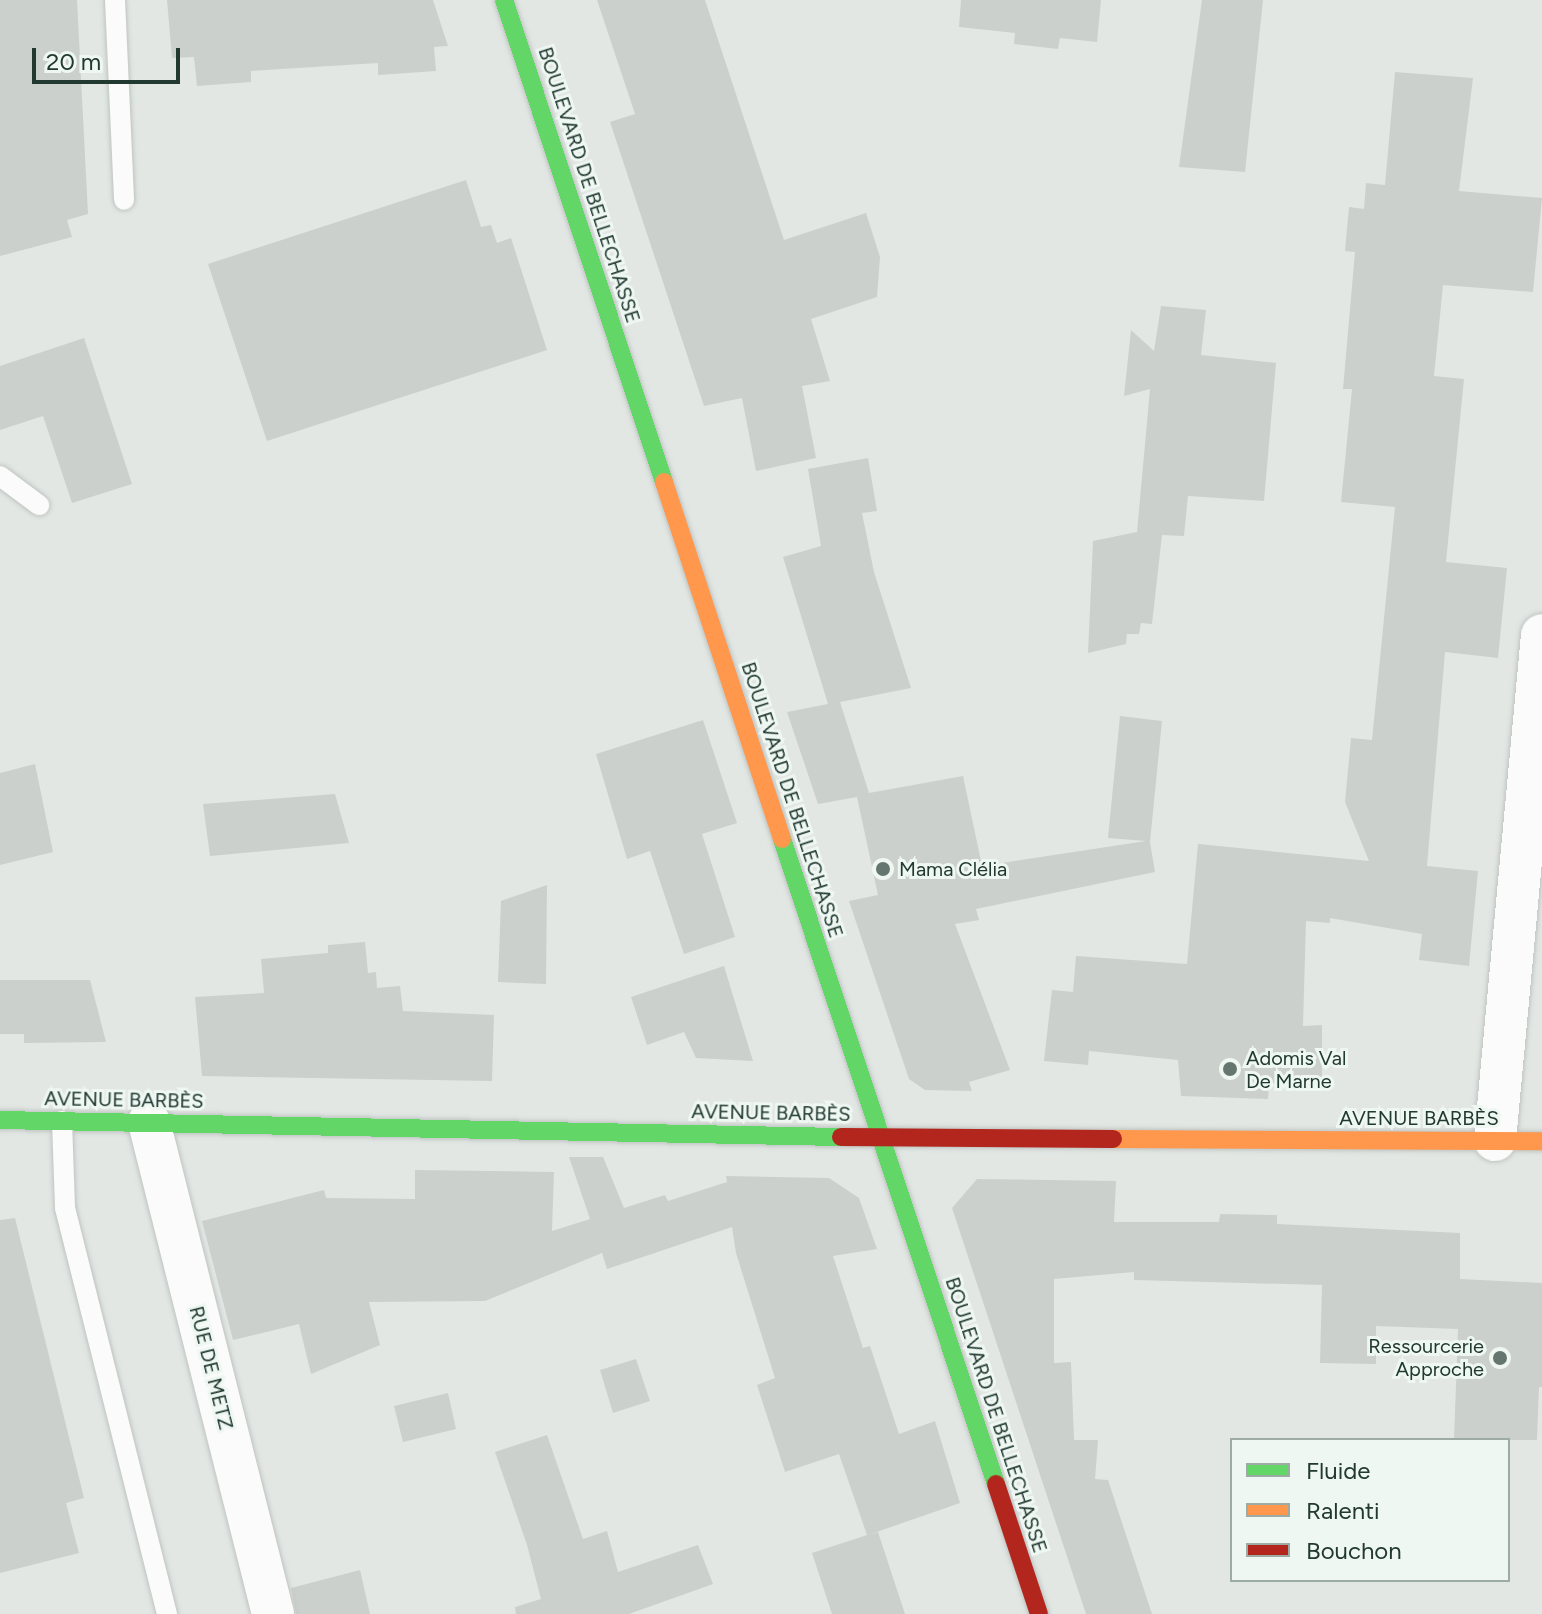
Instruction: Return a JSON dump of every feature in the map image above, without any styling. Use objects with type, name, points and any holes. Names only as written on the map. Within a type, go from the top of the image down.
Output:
[{"type":"street","name":"BOULEVARD DE BELLECHASSE","points":[[504,0],[1039,1614]]},
{"type":"street","points":[[1495,1140],[1542,635]]},
{"type":"street","name":"AVENUE BARBÈS","points":[[0,1120],[881,1138],[1542,1141]]},
{"type":"street","name":"RUE DE METZ","points":[[149,1122],[273,1614]]},
{"type":"lane","points":[[115,0],[124,200]]},
{"type":"lane","points":[[0,476],[39,505]]},
{"type":"lane","points":[[62,1121],[65,1208],[164,1613]]},
{"type":"building","points":[[0,0],[77,0],[88,214],[67,220],[72,237],[0,256]]},
{"type":"building","points":[[167,0],[433,0],[448,46],[434,47],[436,71],[378,75],[378,63],[251,71],[251,82],[197,86],[194,57],[172,58]]},
{"type":"building","points":[[597,0],[705,0],[784,240],[866,213],[880,257],[877,297],[811,319],[830,381],[802,386],[816,458],[756,471],[742,398],[704,406],[610,122],[635,114]]},
{"type":"building","points":[[961,0],[1101,0],[1097,42],[1060,38],[1058,49],[1014,44],[1015,33],[959,27]]},
{"type":"building","points":[[1202,0],[1263,0],[1245,172],[1179,167]]},
{"type":"building","points":[[1395,72],[1473,78],[1459,191],[1542,198],[1533,292],[1443,285],[1434,376],[1464,379],[1446,562],[1507,568],[1498,658],[1445,652],[1427,866],[1478,871],[1469,966],[1419,960],[1422,934],[1330,918],[1330,923],[1306,921],[1303,1026],[1322,1025],[1322,1082],[1269,1083],[1268,1099],[1181,1096],[1178,1060],[1089,1051],[1088,1065],[1044,1061],[1052,990],[1073,992],[1076,956],[1187,964],[1198,844],[1369,861],[1345,802],[1351,738],[1372,740],[1395,507],[1341,502],[1352,389],[1343,389],[1355,252],[1345,251],[1349,207],[1364,209],[1366,183],[1385,185]]},
{"type":"building","points":[[466,180],[481,227],[491,225],[497,243],[511,238],[547,350],[267,441],[208,264]]},
{"type":"building","points":[[1161,306],[1206,310],[1201,355],[1276,363],[1264,501],[1188,496],[1184,536],[1162,535],[1152,624],[1141,623],[1139,634],[1127,634],[1126,644],[1088,653],[1093,541],[1137,532],[1150,389],[1124,396],[1131,330],[1154,351]]},
{"type":"building","points":[[84,338],[132,484],[72,503],[43,416],[0,430],[0,366]]},
{"type":"building","points":[[868,458],[877,511],[862,513],[874,572],[911,688],[840,702],[869,793],[963,776],[982,866],[1146,841],[1108,838],[1120,716],[1162,721],[1150,842],[1155,872],[976,909],[979,920],[955,924],[1010,1070],[969,1082],[972,1091],[925,1090],[909,1079],[849,901],[878,895],[857,797],[818,804],[787,712],[828,704],[783,557],[821,546],[808,469]]},
{"type":"building","points":[[703,720],[737,823],[702,834],[735,937],[684,954],[650,851],[627,859],[596,754]]},
{"type":"building","points":[[35,764],[53,852],[0,865],[0,773]]},
{"type":"building","points":[[335,794],[349,843],[210,856],[203,804]]},
{"type":"building","points":[[547,885],[546,984],[498,982],[501,901]]},
{"type":"building","points":[[365,942],[368,973],[376,972],[377,988],[400,986],[403,1011],[494,1015],[492,1081],[202,1076],[195,997],[264,993],[261,959],[328,953],[328,945]]},
{"type":"building","points":[[724,966],[753,1061],[696,1058],[684,1032],[647,1045],[631,997]]},
{"type":"building","points":[[0,980],[90,980],[106,1042],[24,1043],[24,1034],[0,1034]]},
{"type":"building","points":[[569,1157],[603,1157],[624,1208],[665,1195],[668,1201],[727,1182],[726,1176],[829,1178],[859,1198],[877,1249],[833,1256],[863,1348],[870,1346],[899,1434],[935,1421],[960,1503],[868,1535],[878,1532],[905,1614],[832,1614],[812,1553],[867,1535],[839,1454],[785,1472],[757,1385],[775,1378],[736,1253],[732,1227],[607,1269],[602,1253],[485,1301],[369,1302],[380,1345],[311,1374],[299,1324],[233,1340],[202,1221],[324,1190],[326,1198],[415,1199],[415,1170],[554,1172],[552,1231],[590,1219]]},
{"type":"building","points":[[977,1179],[1116,1181],[1114,1222],[1219,1222],[1220,1214],[1277,1215],[1277,1224],[1460,1233],[1460,1279],[1542,1283],[1542,1387],[1539,1387],[1537,1440],[1454,1438],[1458,1329],[1376,1326],[1376,1364],[1320,1363],[1322,1285],[1134,1280],[1134,1272],[1054,1279],[1054,1363],[1071,1362],[1074,1440],[1098,1440],[1095,1479],[1108,1480],[1152,1614],[1086,1614],[952,1208]]},
{"type":"building","points":[[15,1218],[84,1498],[66,1503],[79,1553],[0,1573],[0,1220]]},
{"type":"building","points":[[636,1359],[650,1401],[613,1413],[600,1370]]},
{"type":"building","points":[[448,1393],[456,1429],[403,1442],[394,1406]]},
{"type":"building","points":[[547,1435],[583,1539],[607,1531],[618,1572],[698,1545],[713,1584],[629,1614],[516,1614],[515,1607],[541,1599],[527,1545],[495,1452]]},
{"type":"building","points":[[360,1570],[370,1614],[296,1614],[291,1588]]},
{"type":"traffic: fast","points":[[504,0],[664,482]]},
{"type":"traffic: fast","points":[[782,839],[996,1484]]},
{"type":"traffic: fast","points":[[0,1120],[841,1137]]},
{"type":"traffic: slow","points":[[664,482],[782,839]]},
{"type":"traffic: slow","points":[[1113,1139],[1542,1141]]},
{"type":"traffic: jam","points":[[841,1137],[1113,1139]]},
{"type":"traffic: jam","points":[[996,1484],[1039,1614]]},
{"type":"place","name":"Mama Clélia","points":[[883,869]]},
{"type":"place","name":"Adomis Val De Marne","points":[[1230,1069]]},
{"type":"place","name":"Ressourcerie Approche","points":[[1500,1358]]}]
